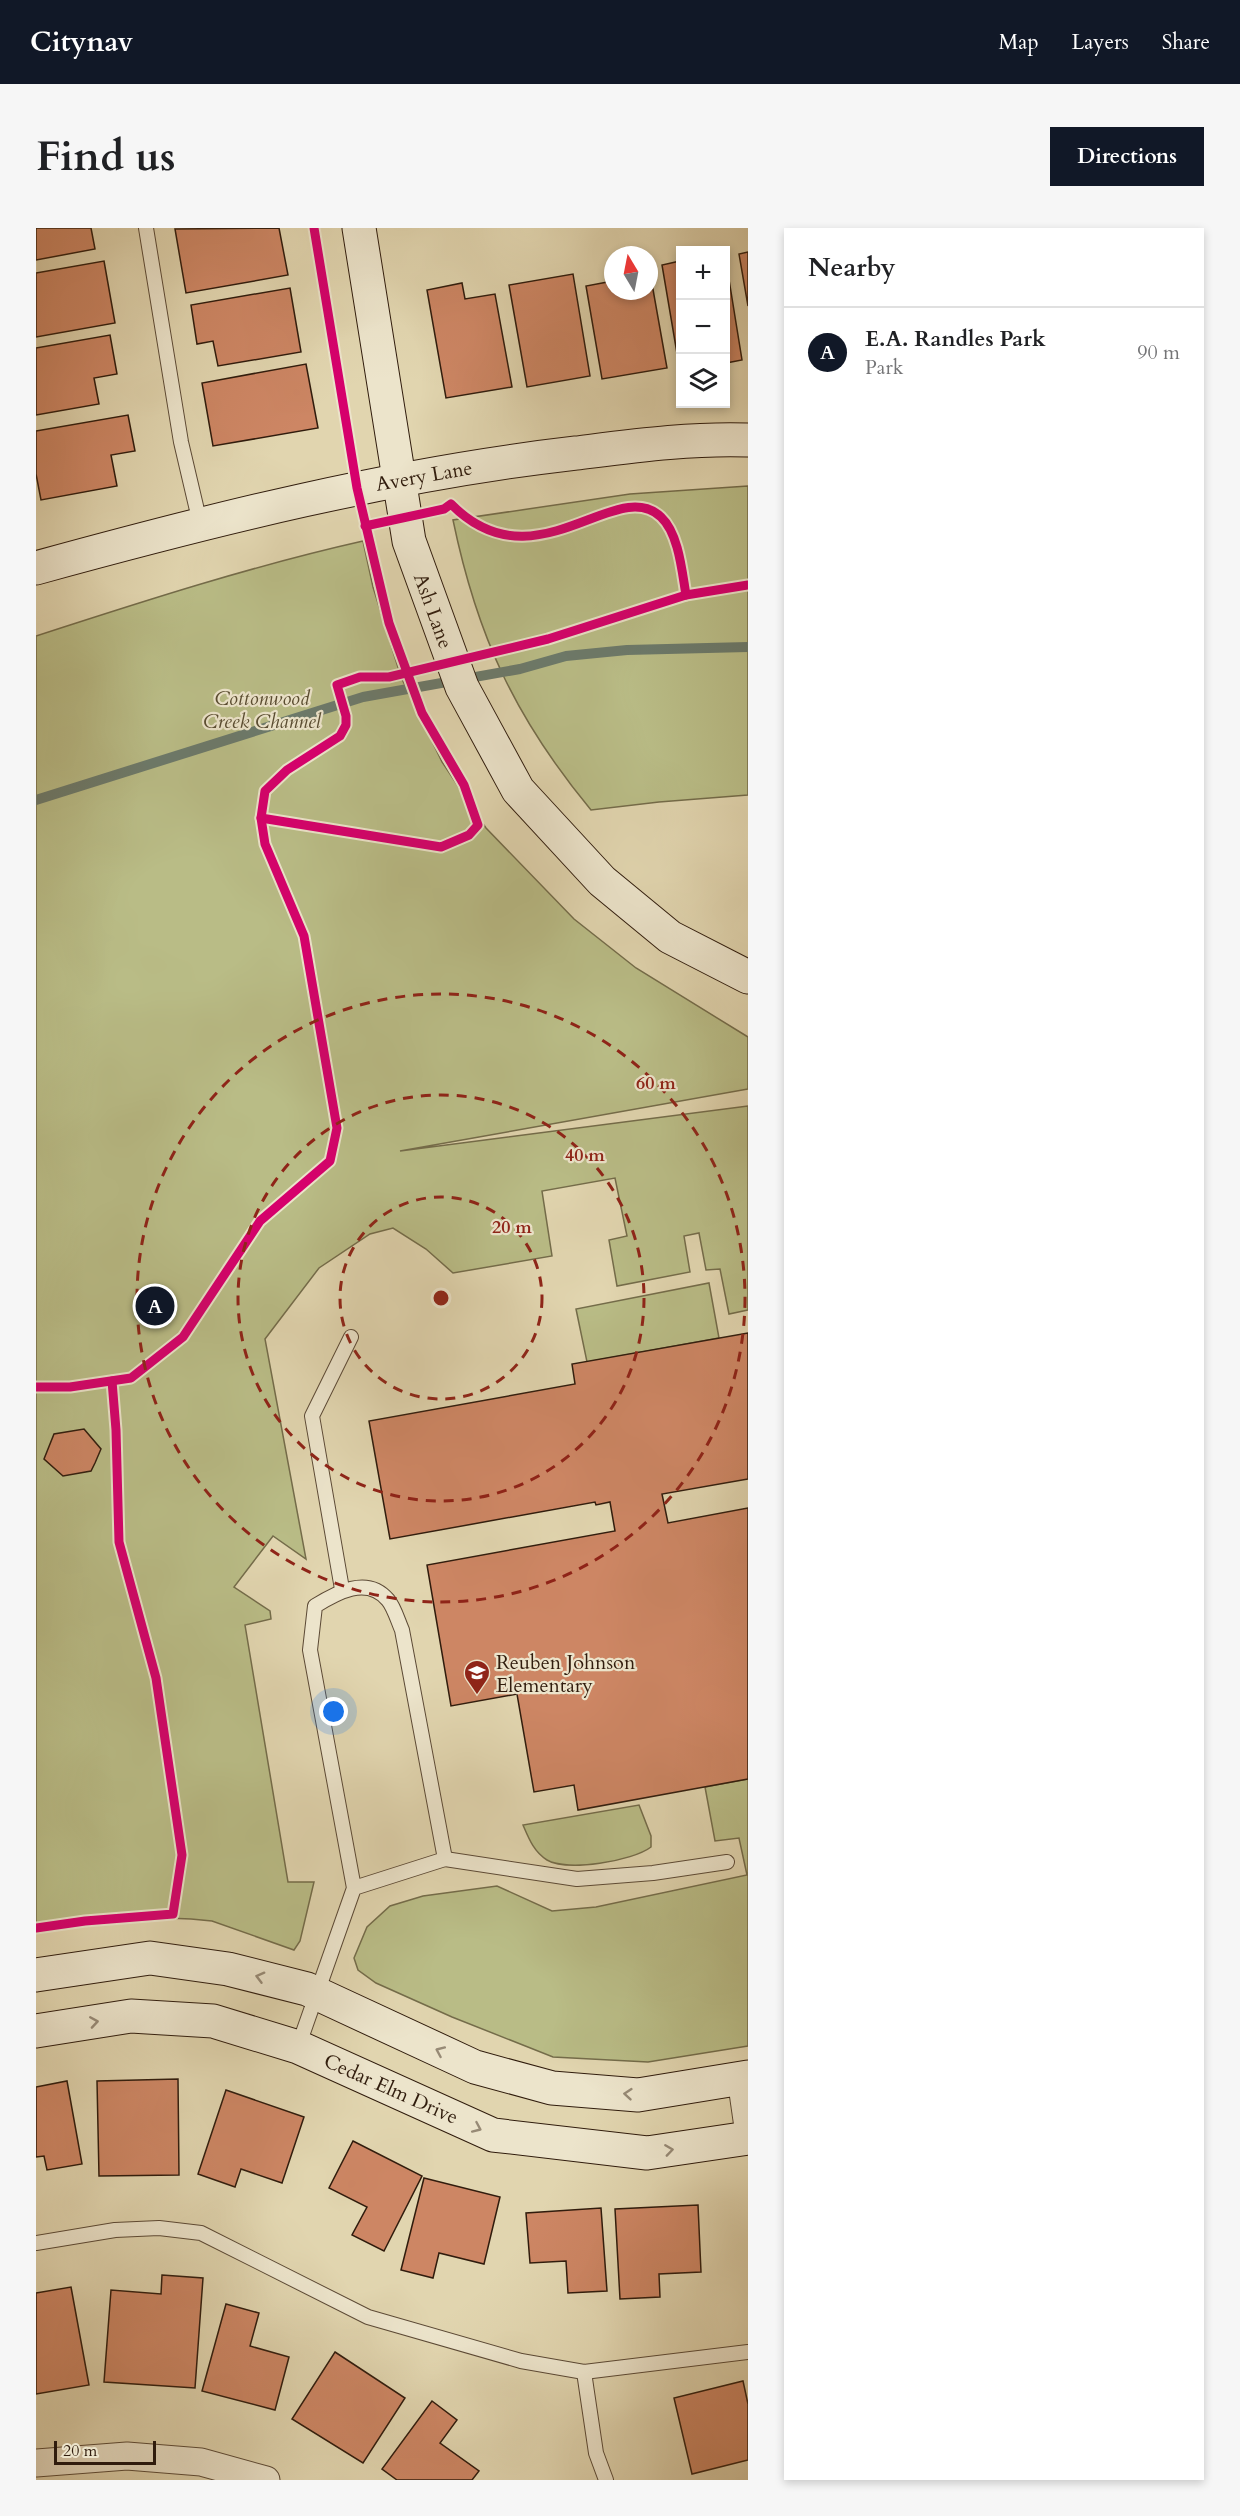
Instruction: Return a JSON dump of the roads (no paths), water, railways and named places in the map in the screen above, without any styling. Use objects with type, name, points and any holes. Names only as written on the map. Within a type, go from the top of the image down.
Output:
[{"type":"street","name":"Ash Lane","points":[[359,228],[408,541],[462,687],[518,790],[602,881],[670,937],[748,977]]},
{"type":"street","name":"Avery Lane","points":[[36,568],[200,523],[397,480],[507,461],[631,446],[748,440]]},
{"type":"street","points":[[36,1975],[150,1958],[228,1969],[317,1995],[475,2067],[552,2088],[639,2095],[744,2078],[748,2127]]},
{"type":"street","name":"Cedar Elm Drive","points":[[36,2031],[131,2016],[213,2021],[298,2047],[493,2135],[647,2153],[748,2138]]},
{"type":"street","points":[[36,2463],[127,2456],[201,2462],[266,2480]]},
{"type":"lane","points":[[146,228],[181,442],[200,523]]},
{"type":"lane","points":[[342,1589],[312,1416],[351,1337]]},
{"type":"lane","points":[[298,2047],[354,1888],[310,1650],[315,1606],[342,1589],[368,1588],[387,1599],[402,1630],[445,1859]]},
{"type":"lane","points":[[354,1888],[445,1859],[577,1879],[653,1873],[727,1862]]},
{"type":"lane","points":[[36,2243],[114,2230],[159,2228],[201,2234],[368,2317],[511,2358],[584,2372],[748,2352]]},
{"type":"lane","points":[[584,2372],[597,2453],[606,2480]]},
{"type":"waterway","points":[[36,800],[363,697],[520,669],[566,656],[627,650],[748,647]]},
{"type":"place","name":"E.A. Randles Park","points":[[155,1306]]},
{"type":"place","name":"Reuben Johnson Elementary","points":[[477,1696]]},
{"type":"park label","name":"Cottonwood Creek Channel","points":[[262,710]]}]
